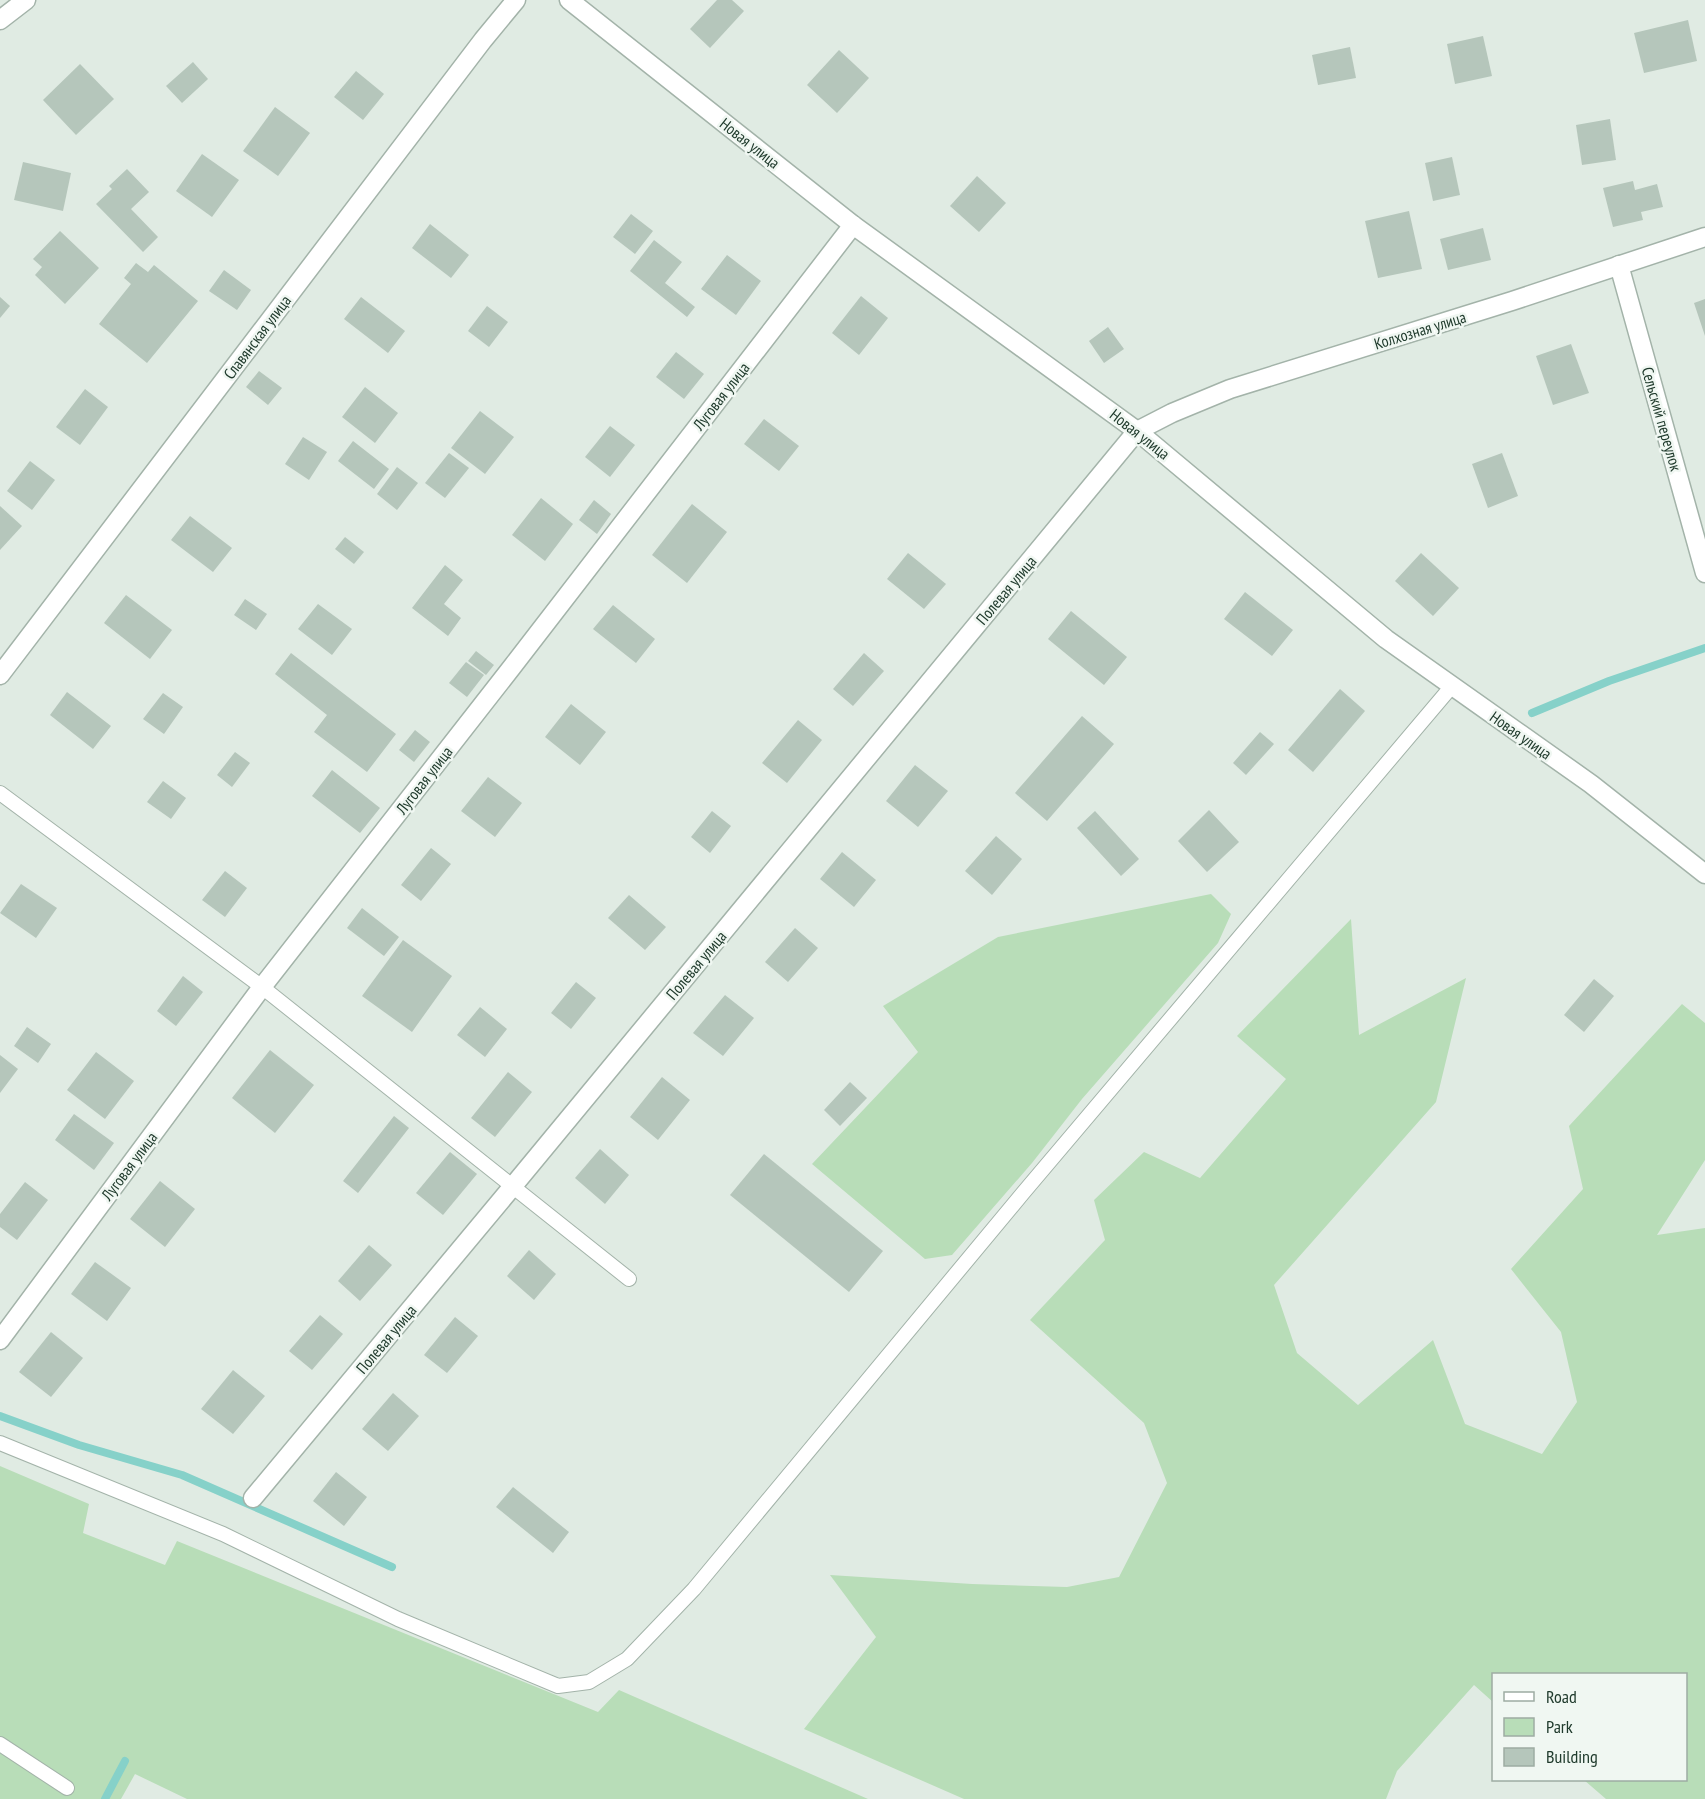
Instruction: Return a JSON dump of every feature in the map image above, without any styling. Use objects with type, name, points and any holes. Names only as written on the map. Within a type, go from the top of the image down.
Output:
[{"type":"street","points":[[0,20],[26,0]]},
{"type":"street","name":"Славянская улица","points":[[0,675],[483,40],[516,0]]},
{"type":"street","name":"Новая улица","points":[[569,0],[853,225],[1137,430],[1386,639],[1591,784],[1705,874]]},
{"type":"street","name":"Луговая улица","points":[[0,1340],[262,987],[853,225]]},
{"type":"street","name":"Колхозная улица","points":[[1137,430],[1230,389],[1512,302],[1705,237]]},
{"type":"street","name":"Сельский переулок","points":[[1619,265],[1705,573]]},
{"type":"street","name":"Полевая улица","points":[[253,1498],[1137,430]]},
{"type":"lane","points":[[0,1443],[223,1534],[398,1619],[558,1686],[589,1682],[627,1659],[694,1589],[1023,1193],[1452,686]]},
{"type":"lane","points":[[0,793],[262,987],[629,1279]]},
{"type":"lane","points":[[0,1743],[66,1788]]},
{"type":"green space","points":[[1211,894],[1231,914],[1218,943],[1082,1099],[1032,1163],[952,1255],[925,1259],[812,1164],[918,1052],[883,1006],[998,937]]},
{"type":"green space","points":[[1351,919],[1359,1035],[1466,978],[1436,1102],[1274,1285],[1297,1353],[1358,1405],[1433,1340],[1465,1424],[1542,1454],[1577,1402],[1561,1332],[1511,1269],[1583,1189],[1569,1126],[1682,1004],[1705,1023],[1705,1160],[1657,1235],[1705,1228],[1705,1799],[1606,1799],[1585,1781],[1687,1781],[1687,1673],[1492,1673],[1492,1701],[1474,1685],[1397,1771],[1386,1799],[964,1799],[804,1729],[876,1637],[830,1575],[972,1584],[1067,1587],[1119,1577],[1167,1483],[1144,1423],[1030,1320],[1105,1240],[1094,1200],[1144,1152],[1200,1178],[1286,1079],[1237,1036]]},
{"type":"green space","points":[[0,1466],[89,1504],[83,1533],[165,1565],[177,1541],[598,1712],[619,1690],[868,1799],[187,1799],[135,1774],[121,1799],[0,1799]]},
{"type":"building","points":[[717,0],[732,0],[744,11],[710,48],[690,29]]},
{"type":"building","points":[[1688,20],[1697,61],[1644,73],[1634,33]]},
{"type":"building","points":[[1483,36],[1492,76],[1455,84],[1447,44]]},
{"type":"building","points":[[1350,47],[1356,78],[1318,85],[1312,55]]},
{"type":"building","points":[[839,50],[869,78],[837,113],[807,85]]},
{"type":"building","points":[[193,62],[208,79],[182,103],[166,86]]},
{"type":"building","points":[[80,64],[114,99],[76,135],[43,100]]},
{"type":"building","points":[[356,71],[384,94],[363,120],[334,97]]},
{"type":"building","points":[[275,107],[310,133],[278,176],[243,151]]},
{"type":"building","points":[[1610,119],[1616,160],[1582,165],[1576,125]]},
{"type":"building","points":[[202,154],[239,180],[212,217],[176,191]]},
{"type":"building","points":[[1452,157],[1460,195],[1433,201],[1425,163]]},
{"type":"building","points":[[23,162],[71,173],[63,211],[14,200]]},
{"type":"building","points":[[127,169],[149,192],[131,209],[158,237],[143,252],[96,204],[112,189],[109,186]]},
{"type":"building","points":[[977,176],[1006,203],[979,232],[950,206]]},
{"type":"building","points":[[1633,181],[1635,190],[1657,184],[1663,207],[1641,212],[1643,220],[1613,227],[1603,188]]},
{"type":"building","points":[[1409,211],[1422,269],[1378,278],[1365,221]]},
{"type":"building","points":[[631,214],[653,231],[635,254],[613,237]]},
{"type":"building","points":[[430,224],[469,255],[451,278],[412,248]]},
{"type":"building","points":[[1483,228],[1491,260],[1448,270],[1440,239]]},
{"type":"building","points":[[60,231],[99,268],[65,304],[35,275],[42,267],[33,259]]},
{"type":"building","points":[[654,240],[682,262],[665,283],[695,307],[687,317],[630,271]]},
{"type":"building","points":[[727,255],[761,281],[736,315],[701,289]]},
{"type":"building","points":[[136,263],[148,272],[154,265],[198,301],[147,363],[99,324],[131,284],[124,278]]},
{"type":"building","points":[[224,270],[251,290],[237,310],[209,291]]},
{"type":"building","points":[[861,296],[888,318],[859,355],[832,333]]},
{"type":"building","points":[[0,297],[10,306],[0,318]]},
{"type":"building","points":[[361,297],[405,331],[388,353],[344,319]]},
{"type":"building","points":[[1705,299],[1705,336],[1694,303]]},
{"type":"building","points":[[487,306],[508,322],[489,347],[468,331]]},
{"type":"building","points":[[1108,327],[1124,349],[1104,363],[1089,341]]},
{"type":"building","points":[[1571,344],[1589,393],[1553,405],[1536,356]]},
{"type":"building","points":[[676,352],[704,374],[684,399],[656,377]]},
{"type":"building","points":[[259,371],[282,388],[268,405],[246,387]]},
{"type":"building","points":[[365,387],[398,413],[375,443],[342,417]]},
{"type":"building","points":[[85,389],[108,407],[80,445],[56,427]]},
{"type":"building","points":[[480,411],[514,437],[485,474],[451,448]]},
{"type":"building","points":[[764,419],[799,446],[779,471],[744,444]]},
{"type":"building","points":[[610,426],[635,445],[610,477],[585,457]]},
{"type":"building","points":[[303,437],[327,452],[309,480],[285,464]]},
{"type":"building","points":[[353,441],[389,469],[374,489],[338,461]]},
{"type":"building","points":[[449,453],[469,468],[445,498],[425,483]]},
{"type":"building","points":[[1502,453],[1518,496],[1488,508],[1472,464]]},
{"type":"building","points":[[30,461],[55,480],[32,510],[7,491]]},
{"type":"building","points":[[397,467],[418,483],[397,510],[377,494]]},
{"type":"building","points":[[541,498],[573,524],[545,561],[512,535]]},
{"type":"building","points":[[594,500],[611,514],[597,534],[579,520]]},
{"type":"building","points":[[692,504],[727,532],[687,583],[652,555]]},
{"type":"building","points":[[0,506],[22,526],[0,550]]},
{"type":"building","points":[[190,516],[232,548],[213,572],[171,540]]},
{"type":"building","points":[[345,537],[364,552],[354,564],[335,549]]},
{"type":"building","points":[[908,553],[946,584],[924,609],[887,579]]},
{"type":"building","points":[[1421,553],[1459,588],[1433,616],[1395,581]]},
{"type":"building","points":[[445,565],[463,580],[444,604],[461,618],[448,636],[412,608]]},
{"type":"building","points":[[1245,592],[1293,630],[1272,656],[1224,619]]},
{"type":"building","points":[[126,595],[172,630],[150,659],[104,623]]},
{"type":"building","points":[[245,599],[267,614],[256,630],[234,615]]},
{"type":"building","points":[[318,604],[352,629],[332,655],[298,629]]},
{"type":"building","points":[[613,605],[655,639],[636,663],[593,629]]},
{"type":"building","points":[[1071,611],[1127,657],[1104,685],[1048,639]]},
{"type":"building","points":[[476,651],[494,665],[486,675],[468,661]]},
{"type":"building","points":[[291,653],[396,734],[367,772],[314,732],[327,715],[275,674]]},
{"type":"building","points":[[864,653],[884,671],[853,706],[833,689]]},
{"type":"building","points":[[466,662],[484,675],[467,697],[449,683]]},
{"type":"building","points":[[1340,689],[1365,711],[1313,772],[1288,750]]},
{"type":"building","points":[[67,692],[111,726],[93,749],[50,715]]},
{"type":"building","points":[[163,693],[183,707],[164,734],[143,719]]},
{"type":"building","points":[[571,704],[606,732],[580,765],[545,737]]},
{"type":"building","points":[[1082,716],[1114,744],[1047,821],[1015,793]]},
{"type":"building","points":[[798,720],[822,740],[787,783],[762,763]]},
{"type":"building","points":[[415,730],[430,742],[414,762],[399,750]]},
{"type":"building","points":[[1260,732],[1274,744],[1246,775],[1233,763]]},
{"type":"building","points":[[235,752],[250,763],[232,787],[217,775]]},
{"type":"building","points":[[915,765],[948,791],[918,827],[886,801]]},
{"type":"building","points":[[332,770],[380,808],[360,833],[312,796]]},
{"type":"building","points":[[488,777],[522,803],[495,837],[461,811]]},
{"type":"building","points":[[163,781],[186,798],[171,819],[147,802]]},
{"type":"building","points":[[1209,810],[1239,842],[1207,872],[1178,841]]},
{"type":"building","points":[[712,811],[731,826],[710,853],[691,837]]},
{"type":"building","points":[[1095,811],[1139,859],[1121,876],[1077,828]]},
{"type":"building","points":[[996,836],[1022,859],[992,895],[965,871]]},
{"type":"building","points":[[431,848],[451,864],[421,901],[401,885]]},
{"type":"building","points":[[842,852],[876,880],[854,907],[820,879]]},
{"type":"building","points":[[225,871],[247,888],[225,917],[202,900]]},
{"type":"building","points":[[21,884],[57,908],[36,938],[0,913]]},
{"type":"building","points":[[629,895],[666,927],[645,950],[608,918]]},
{"type":"building","points":[[362,908],[399,937],[384,956],[347,928]]},
{"type":"building","points":[[795,928],[818,948],[788,982],[765,962]]},
{"type":"building","points":[[403,940],[452,976],[412,1032],[362,996]]},
{"type":"building","points":[[183,976],[203,992],[176,1026],[157,1011]]},
{"type":"building","points":[[1594,979],[1614,996],[1584,1032],[1564,1015]]},
{"type":"building","points":[[576,982],[596,998],[571,1029],[551,1013]]},
{"type":"building","points":[[725,995],[754,1018],[723,1056],[693,1033]]},
{"type":"building","points":[[480,1007],[507,1029],[485,1057],[457,1035]]},
{"type":"building","points":[[27,1027],[51,1044],[38,1063],[14,1046]]},
{"type":"building","points":[[270,1050],[314,1085],[275,1133],[232,1098]]},
{"type":"building","points":[[96,1052],[134,1081],[105,1119],[67,1090]]},
{"type":"building","points":[[0,1055],[18,1069],[0,1093]]},
{"type":"building","points":[[508,1072],[532,1092],[495,1137],[471,1118]]},
{"type":"building","points":[[662,1077],[690,1100],[658,1140],[630,1117]]},
{"type":"building","points":[[850,1082],[867,1098],[840,1126],[824,1110]]},
{"type":"building","points":[[74,1114],[114,1143],[94,1170],[55,1140]]},
{"type":"building","points":[[394,1116],[409,1128],[358,1193],[343,1181]]},
{"type":"building","points":[[600,1149],[629,1175],[605,1204],[575,1178]]},
{"type":"building","points":[[450,1152],[477,1174],[443,1215],[416,1193]]},
{"type":"building","points":[[764,1154],[883,1251],[849,1292],[730,1195]]},
{"type":"building","points":[[160,1181],[195,1209],[165,1247],[130,1219]]},
{"type":"building","points":[[25,1182],[48,1200],[17,1240],[0,1227],[0,1214]]},
{"type":"building","points":[[369,1245],[392,1265],[360,1301],[338,1281]]},
{"type":"building","points":[[529,1250],[556,1274],[534,1300],[507,1276]]},
{"type":"building","points":[[95,1262],[131,1288],[107,1321],[71,1294]]},
{"type":"building","points":[[320,1315],[343,1334],[312,1370],[289,1351]]},
{"type":"building","points":[[455,1317],[478,1336],[447,1373],[424,1355]]},
{"type":"building","points":[[51,1332],[83,1358],[51,1397],[19,1372]]},
{"type":"building","points":[[233,1370],[265,1396],[233,1434],[201,1409]]},
{"type":"building","points":[[393,1393],[419,1416],[388,1451],[362,1429]]},
{"type":"building","points":[[336,1472],[367,1497],[344,1526],[313,1501]]},
{"type":"building","points":[[513,1487],[569,1532],[553,1553],[496,1507]]},
{"type":"waterway","points":[[1532,713],[1609,681],[1705,648]]},
{"type":"waterway","points":[[0,1416],[79,1445],[182,1475],[392,1567]]},
{"type":"waterway","points":[[105,1799],[125,1761]]}]
